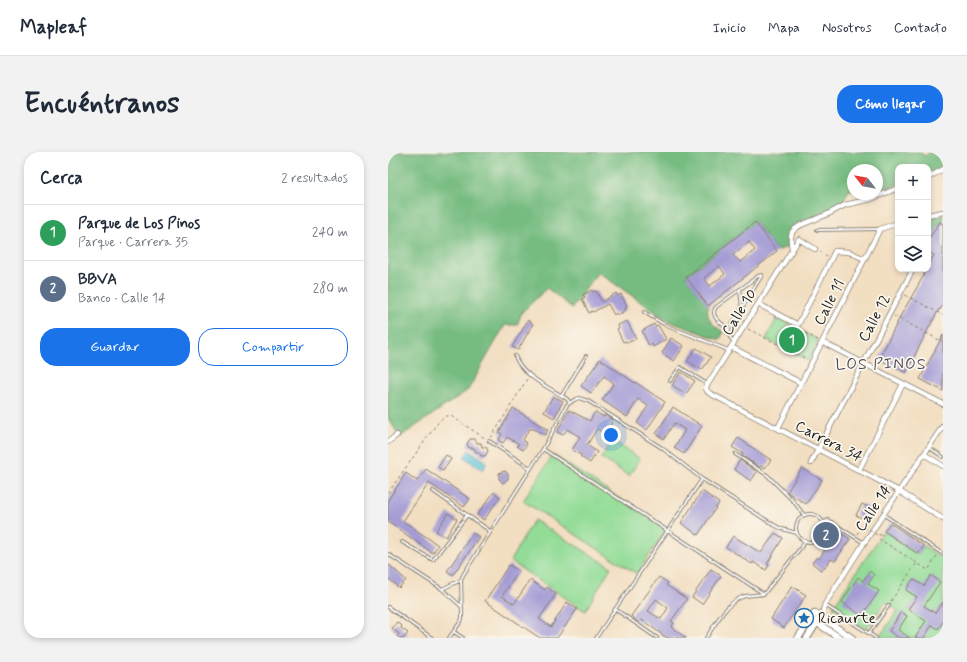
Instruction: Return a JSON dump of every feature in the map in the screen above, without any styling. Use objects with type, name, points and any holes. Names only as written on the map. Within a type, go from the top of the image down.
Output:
[{"type":"main road","points":[[798,638],[811,619],[818,615]]},
{"type":"main road","points":[[807,638],[817,623],[818,615]]},
{"type":"main road","points":[[818,615],[852,638]]},
{"type":"main road","points":[[811,619],[840,638]]},
{"type":"street","points":[[931,176],[943,169]]},
{"type":"street","name":"Calle 10","points":[[792,249],[792,232],[801,225],[845,205],[871,199],[895,189]]},
{"type":"street","points":[[931,214],[941,212]]},
{"type":"street","points":[[880,229],[895,224]]},
{"type":"street","name":"Calle 11","points":[[778,428],[880,229]]},
{"type":"street","name":"Calle 10","points":[[706,385],[799,238],[815,249]]},
{"type":"street","points":[[758,304],[798,325],[836,251],[849,252],[865,259]]},
{"type":"street","name":"Calle 12","points":[[811,464],[911,272]]},
{"type":"street","points":[[822,342],[943,404]]},
{"type":"street","points":[[731,346],[801,382]]},
{"type":"street","points":[[859,470],[903,384]]},
{"type":"street","name":"Carrera 34","points":[[706,385],[707,392],[899,491],[943,519]]},
{"type":"street","name":"Calle 14","points":[[818,615],[883,514],[943,426]]},
{"type":"street","points":[[388,442],[397,435]]},
{"type":"street","points":[[924,454],[943,466]]},
{"type":"lane","points":[[817,230],[880,229]]},
{"type":"lane","points":[[729,330],[715,318],[714,311],[716,307],[758,276],[762,275],[729,330],[727,333],[731,346]]},
{"type":"lane","points":[[740,289],[742,308]]},
{"type":"lane","points":[[644,312],[667,326],[731,346]]},
{"type":"lane","points":[[515,356],[517,363],[529,375],[562,395],[570,403]]},
{"type":"lane","points":[[562,395],[586,356]]},
{"type":"lane","points":[[670,382],[680,367],[706,385]]},
{"type":"lane","points":[[449,638],[462,619],[461,580],[463,575],[542,449],[567,405],[579,398],[588,401],[662,448],[702,479],[774,525],[797,533]]},
{"type":"lane","points":[[489,441],[530,468]]},
{"type":"lane","points":[[929,447],[943,457]]},
{"type":"lane","points":[[542,449],[764,594]]},
{"type":"lane","points":[[735,454],[767,475],[794,502],[804,515]]},
{"type":"lane","points":[[596,638],[702,479]]},
{"type":"lane","points":[[432,491],[490,531]]},
{"type":"lane","points":[[808,513],[817,515],[824,522],[825,530],[821,537],[814,542],[806,541],[799,537],[797,533],[796,525],[798,521],[808,513]]},
{"type":"lane","points":[[883,514],[943,554]]},
{"type":"lane","points":[[402,542],[433,560],[467,515]]},
{"type":"lane","points":[[824,522],[828,520],[864,543]]},
{"type":"lane","points":[[706,638],[726,609],[735,601],[743,597],[764,594],[806,541]]},
{"type":"lane","points":[[388,554],[442,589],[462,607]]},
{"type":"lane","points":[[442,589],[461,580]]},
{"type":"lane","points":[[824,604],[876,638]]},
{"type":"lane","points":[[869,633],[889,605]]},
{"type":"lane","points":[[388,607],[432,638]]},
{"type":"lane","points":[[615,609],[657,638]]},
{"type":"lane","points":[[454,632],[463,638]]},
{"type":"lane","points":[[940,638],[943,634]]},
{"type":"path","points":[[815,249],[832,259]]},
{"type":"path","points":[[901,292],[943,315]]},
{"type":"path","points":[[890,314],[943,342]]},
{"type":"path","points":[[798,325],[798,329],[822,342]]},
{"type":"path","points":[[744,326],[812,362]]},
{"type":"path","points":[[388,492],[436,425],[444,417],[450,415],[456,418],[489,441],[529,375]]},
{"type":"path","points":[[855,537],[865,522],[866,524],[864,527],[879,536],[881,533],[883,534],[880,539],[928,570],[939,551]]},
{"type":"path","points":[[889,605],[917,563]]},
{"type":"green space","points":[[388,152],[920,152],[925,156],[929,152],[943,152],[943,167],[931,173],[931,164],[895,164],[895,185],[883,190],[883,164],[847,164],[847,194],[843,201],[820,214],[795,224],[790,228],[787,239],[789,246],[777,251],[755,222],[686,276],[708,306],[709,319],[723,332],[720,340],[668,321],[598,272],[572,308],[547,288],[522,312],[517,325],[505,325],[468,390],[400,437],[388,418]]},
{"type":"green space","points":[[943,215],[943,224],[940,222],[931,236],[931,217]]},
{"type":"green space","points":[[777,318],[818,340],[808,361],[766,339]]},
{"type":"green space","points":[[612,440],[640,459],[629,476],[601,458]]},
{"type":"green space","points":[[553,455],[666,529],[637,574],[523,501]]},
{"type":"green space","points":[[534,520],[611,567],[585,611],[510,561]]},
{"type":"green space","points":[[884,531],[918,554],[924,546],[943,559],[943,628],[936,638],[883,638],[880,636],[898,610],[885,602],[866,629],[833,607]]},
{"type":"water","points":[[469,450],[487,462],[483,470],[464,457]]},
{"type":"building","points":[[755,222],[777,251],[708,306],[686,277]],"holes":[[[749,242],[755,250],[740,262],[733,255]],[[719,266],[725,274],[710,286],[704,278]]]},
{"type":"building","points":[[940,222],[943,224],[943,304],[925,335],[906,373],[879,359],[924,272],[931,272],[931,260],[934,255],[931,253],[931,236]]},
{"type":"building","points":[[592,290],[593,292],[596,291],[602,302],[616,293],[618,296],[621,294],[627,306],[625,308],[626,310],[618,315],[616,313],[614,315],[608,304],[589,313],[582,299],[585,297],[583,295]]},
{"type":"building","points":[[528,320],[533,324],[518,350],[512,347]]},
{"type":"building","points":[[627,321],[636,339],[627,343],[626,341],[623,342],[617,329],[619,328],[618,325]]},
{"type":"building","points":[[654,324],[655,326],[658,325],[666,339],[653,347],[652,344],[649,346],[642,331]]},
{"type":"building","points":[[943,335],[943,391],[920,379]]},
{"type":"building","points":[[671,338],[684,346],[674,361],[662,353]]},
{"type":"building","points":[[696,348],[711,357],[702,370],[687,361]]},
{"type":"building","points":[[600,359],[665,402],[647,430],[637,423],[648,406],[638,399],[627,417],[602,400],[614,383],[604,376],[591,393],[581,386]]},
{"type":"building","points":[[681,372],[695,381],[686,394],[672,385]]},
{"type":"building","points":[[553,396],[563,401],[554,418],[544,412]]},
{"type":"building","points":[[673,407],[702,426],[684,454],[674,448],[685,430],[674,423],[664,439],[656,434]]},
{"type":"building","points":[[513,408],[548,430],[545,435],[534,429],[529,429],[523,440],[527,444],[523,450],[517,446],[519,444],[507,437],[503,443],[498,440],[502,434],[499,432]]},
{"type":"building","points":[[569,410],[590,421],[595,412],[604,417],[605,415],[613,420],[605,434],[597,429],[587,445],[597,452],[590,463],[581,457],[581,455],[572,450],[580,437],[567,429],[563,435],[557,432]]},
{"type":"building","points":[[738,438],[771,460],[765,468],[760,467],[742,456],[743,454],[732,447]]},
{"type":"building","points":[[470,439],[475,439],[477,443],[481,443],[482,447],[486,447],[488,451],[485,456],[481,456],[474,448],[469,448],[467,444]]},
{"type":"building","points":[[446,455],[451,459],[443,471],[438,467]]},
{"type":"building","points":[[740,460],[757,472],[751,481],[734,469]]},
{"type":"building","points":[[802,468],[822,480],[806,504],[787,492]]},
{"type":"building","points":[[426,469],[470,499],[464,507],[429,483],[403,521],[438,545],[433,553],[388,522],[388,500],[406,473],[417,481]]},
{"type":"building","points":[[505,471],[508,474],[508,479],[503,483],[499,479],[499,473]]},
{"type":"building","points":[[702,491],[719,503],[698,535],[681,523]]},
{"type":"building","points":[[494,492],[500,497],[484,520],[477,515]]},
{"type":"building","points":[[862,504],[873,509],[867,521],[856,515]]},
{"type":"building","points":[[448,513],[457,519],[446,537],[436,531]]},
{"type":"building","points":[[890,523],[924,546],[918,554],[884,531]]},
{"type":"building","points":[[830,526],[850,539],[835,561],[831,559],[822,571],[812,563],[817,557],[819,559],[831,540],[824,536]]},
{"type":"building","points":[[473,533],[479,537],[453,575],[447,571]]},
{"type":"building","points":[[775,533],[783,538],[767,564],[769,565],[766,570],[753,562],[752,564],[726,547],[733,536],[761,553]]},
{"type":"building","points":[[388,564],[406,580],[399,588],[388,578]]},
{"type":"building","points":[[509,565],[519,571],[502,596],[514,604],[530,580],[545,590],[547,587],[556,594],[539,619],[551,627],[567,602],[577,609],[557,638],[540,638],[485,601]]},
{"type":"building","points":[[711,569],[721,576],[702,604],[692,597]]},
{"type":"building","points":[[870,571],[874,575],[868,584],[879,591],[862,616],[842,602],[858,577],[863,581]]},
{"type":"building","points":[[931,575],[940,582],[924,606],[935,613],[943,602],[943,622],[938,629],[932,625],[924,638],[915,638],[926,621],[908,609],[917,597],[906,590],[913,579],[924,586]]},
{"type":"building","points":[[659,577],[668,583],[666,585],[687,599],[671,621],[674,623],[671,627],[686,638],[667,638],[642,620],[639,623],[631,616]],"holes":[[[656,599],[668,608],[661,619],[648,611]]]},
{"type":"building","points":[[792,586],[806,595],[784,628],[771,619]]},
{"type":"building","points":[[901,612],[907,616],[898,630],[910,638],[899,638],[889,631]]},
{"type":"building","points":[[397,622],[402,627],[401,628],[408,633],[404,638],[396,638],[399,634],[392,628]]},
{"type":"place","name":"Parque de Los Pinos","points":[[792,340]]},
{"type":"place","name":"BBVA","points":[[826,535]]},
{"type":"place","name":"Ricaurte","points":[[804,618]]},
{"type":"district","name":"LOS PINOS","points":[[881,363]]}]
